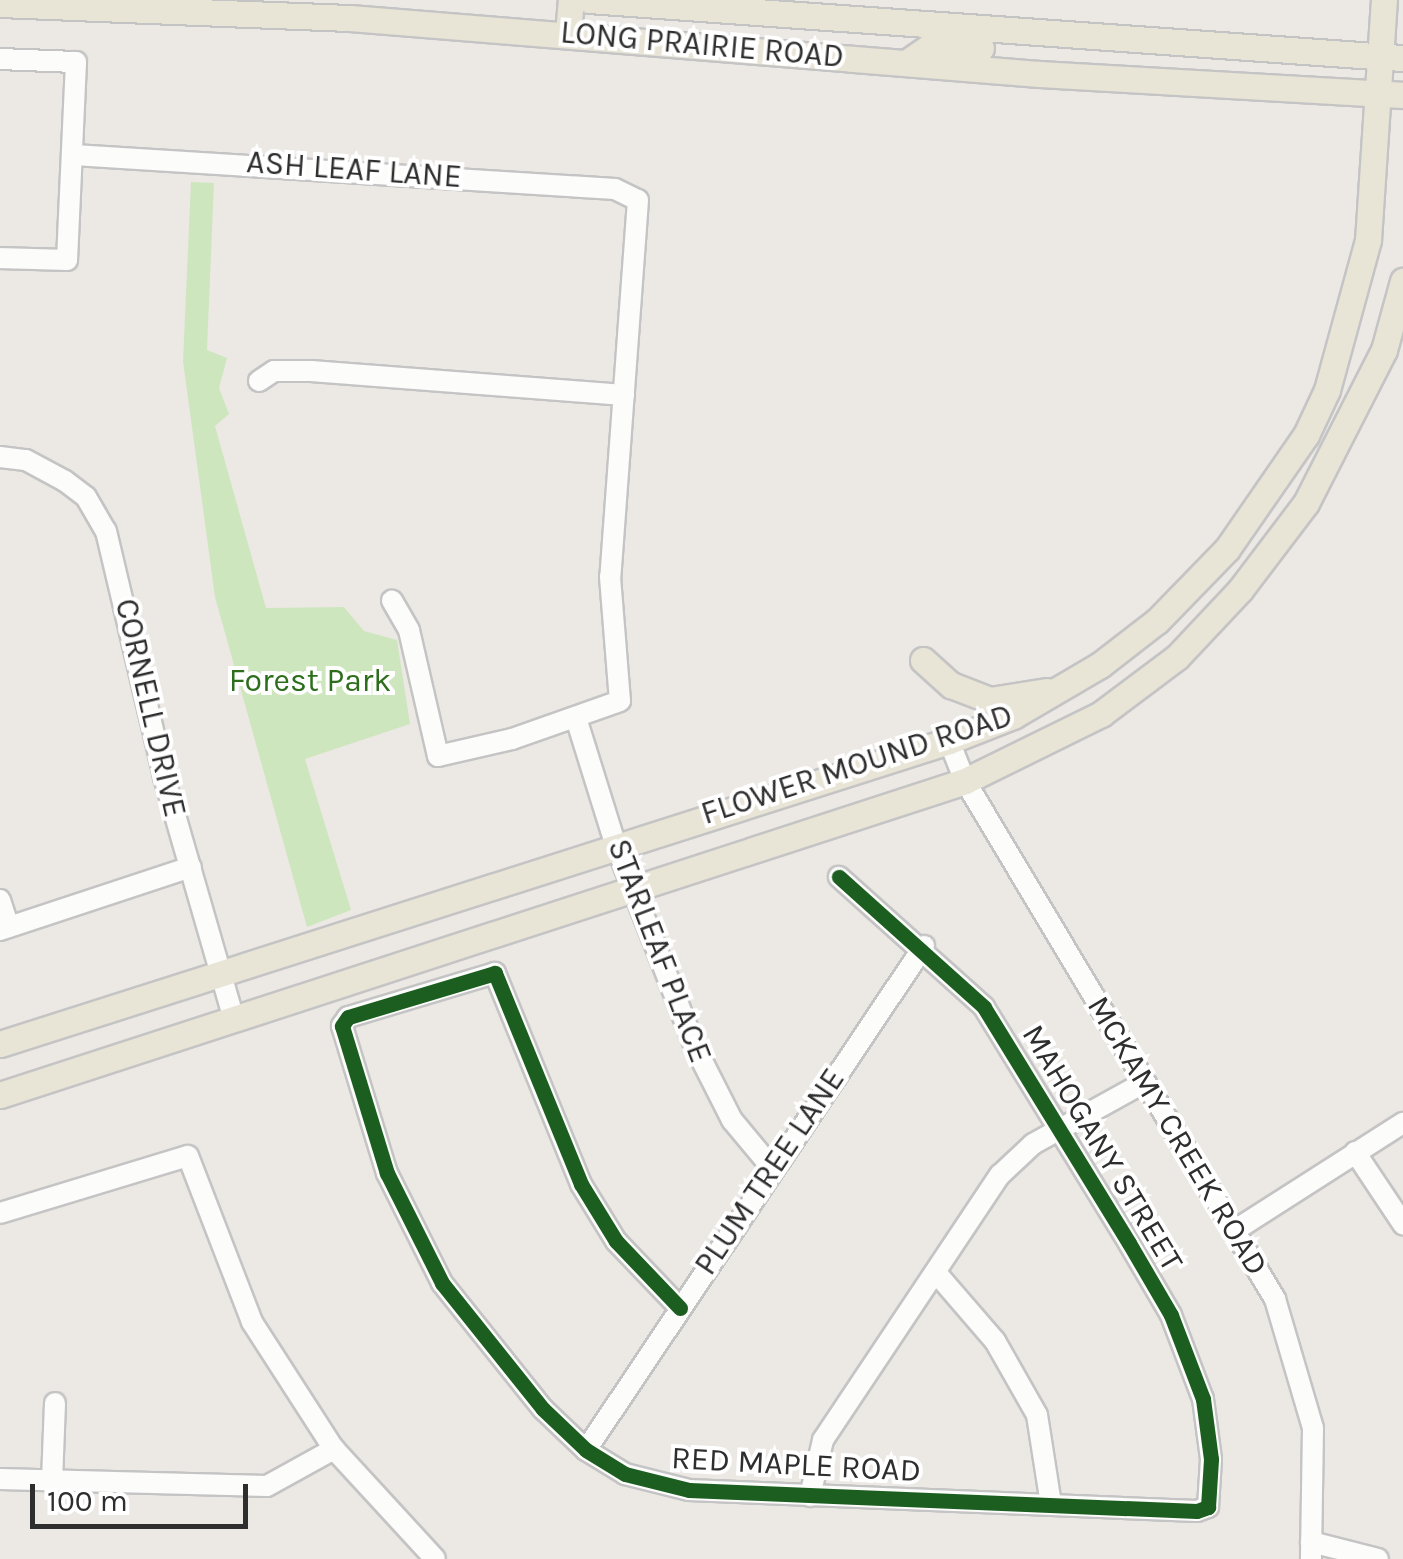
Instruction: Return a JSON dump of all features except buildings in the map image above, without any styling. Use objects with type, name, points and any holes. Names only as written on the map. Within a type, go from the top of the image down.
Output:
[{"type":"main road","points":[[568,33],[571,0]]},
{"type":"main road","name":"LONG PRAIRIE ROAD","points":[[590,0],[1089,39],[1392,57]]},
{"type":"main road","points":[[601,35],[603,0]]},
{"type":"main road","name":"FLOWER MOUND ROAD","points":[[0,1044],[220,970],[949,741],[1066,687],[1157,621],[1211,568],[1282,473],[1327,390],[1368,240],[1392,94],[1392,57],[1384,0]]},
{"type":"main road","name":"LONG PRAIRIE ROAD","points":[[0,4],[601,35],[906,62],[1392,94]]},
{"type":"main road","points":[[785,52],[804,39],[902,42],[924,27]]},
{"type":"main road","points":[[906,62],[930,46],[1049,50],[1089,39]]},
{"type":"main road","name":"FLOWER MOUND ROAD","points":[[0,1094],[965,781],[1101,714],[1177,657],[1240,590],[1306,502],[1347,431],[1384,350],[1403,281]]},
{"type":"main road","points":[[1211,568],[1240,590]]},
{"type":"main road","points":[[923,660],[951,685],[990,700],[1066,687]]},
{"type":"street","points":[[0,59],[76,62],[67,260],[0,258]]},
{"type":"street","name":"ASH LEAF LANE","points":[[74,155],[634,194],[639,210],[624,395]]},
{"type":"street","points":[[260,381],[274,371],[311,372],[624,395],[611,611],[620,700],[576,718],[438,756],[409,630],[392,600]]},
{"type":"street","name":"CORNELL DRIVE","points":[[0,457],[26,460],[64,481],[86,498],[106,532],[191,867],[234,1016]]},
{"type":"street","name":"STARLEAF PLACE","points":[[576,718],[615,844],[713,1086],[772,1168]]},
{"type":"street","name":"MCKAMY CREEK ROAD","points":[[949,741],[965,781],[1143,1083],[1238,1229],[1275,1299],[1313,1428],[1311,1550]]},
{"type":"street","points":[[0,900],[5,928],[191,867]]},
{"type":"street","name":"MAHOGANY STREET","points":[[839,877],[924,946],[984,1007],[1057,1133],[1137,1258],[1190,1359],[1211,1459],[1208,1506]]},
{"type":"street","name":"PLUM TREE LANE","points":[[586,1450],[924,946]]},
{"type":"street","name":"RED MAPLE ROAD","points":[[680,1308],[616,1241],[581,1184],[494,972],[355,1012],[342,1026],[409,1226],[474,1328],[586,1450],[625,1474],[668,1488],[810,1496],[1197,1512],[1208,1506]]},
{"type":"street","points":[[810,1496],[823,1440],[938,1275],[1000,1175],[1032,1144],[1143,1083]]},
{"type":"street","points":[[1238,1229],[1403,1123]]},
{"type":"street","points":[[1355,1152],[1403,1224]]},
{"type":"street","points":[[0,1212],[188,1156],[252,1322],[334,1448],[436,1559]]},
{"type":"street","points":[[938,1275],[996,1341],[1038,1414],[1051,1504]]},
{"type":"street","points":[[52,1481],[55,1403]]},
{"type":"street","points":[[0,1479],[267,1486],[334,1448]]},
{"type":"street","points":[[1311,1550],[1378,1559]]},
{"type":"green space","name":"Forest Park","points":[[191,182],[214,183],[207,350],[227,358],[219,388],[229,414],[215,426],[266,608],[344,607],[364,631],[397,640],[410,724],[305,759],[351,910],[307,927],[215,597],[183,361]]},
{"type":"cycle path","points":[[680,1308],[616,1241],[581,1184],[495,973],[348,1017],[342,1026],[387,1173],[442,1283],[543,1409],[586,1450],[625,1474],[689,1490],[1197,1511],[1208,1507],[1211,1459],[1203,1399],[1171,1315],[1129,1243],[984,1007],[839,877]]}]
